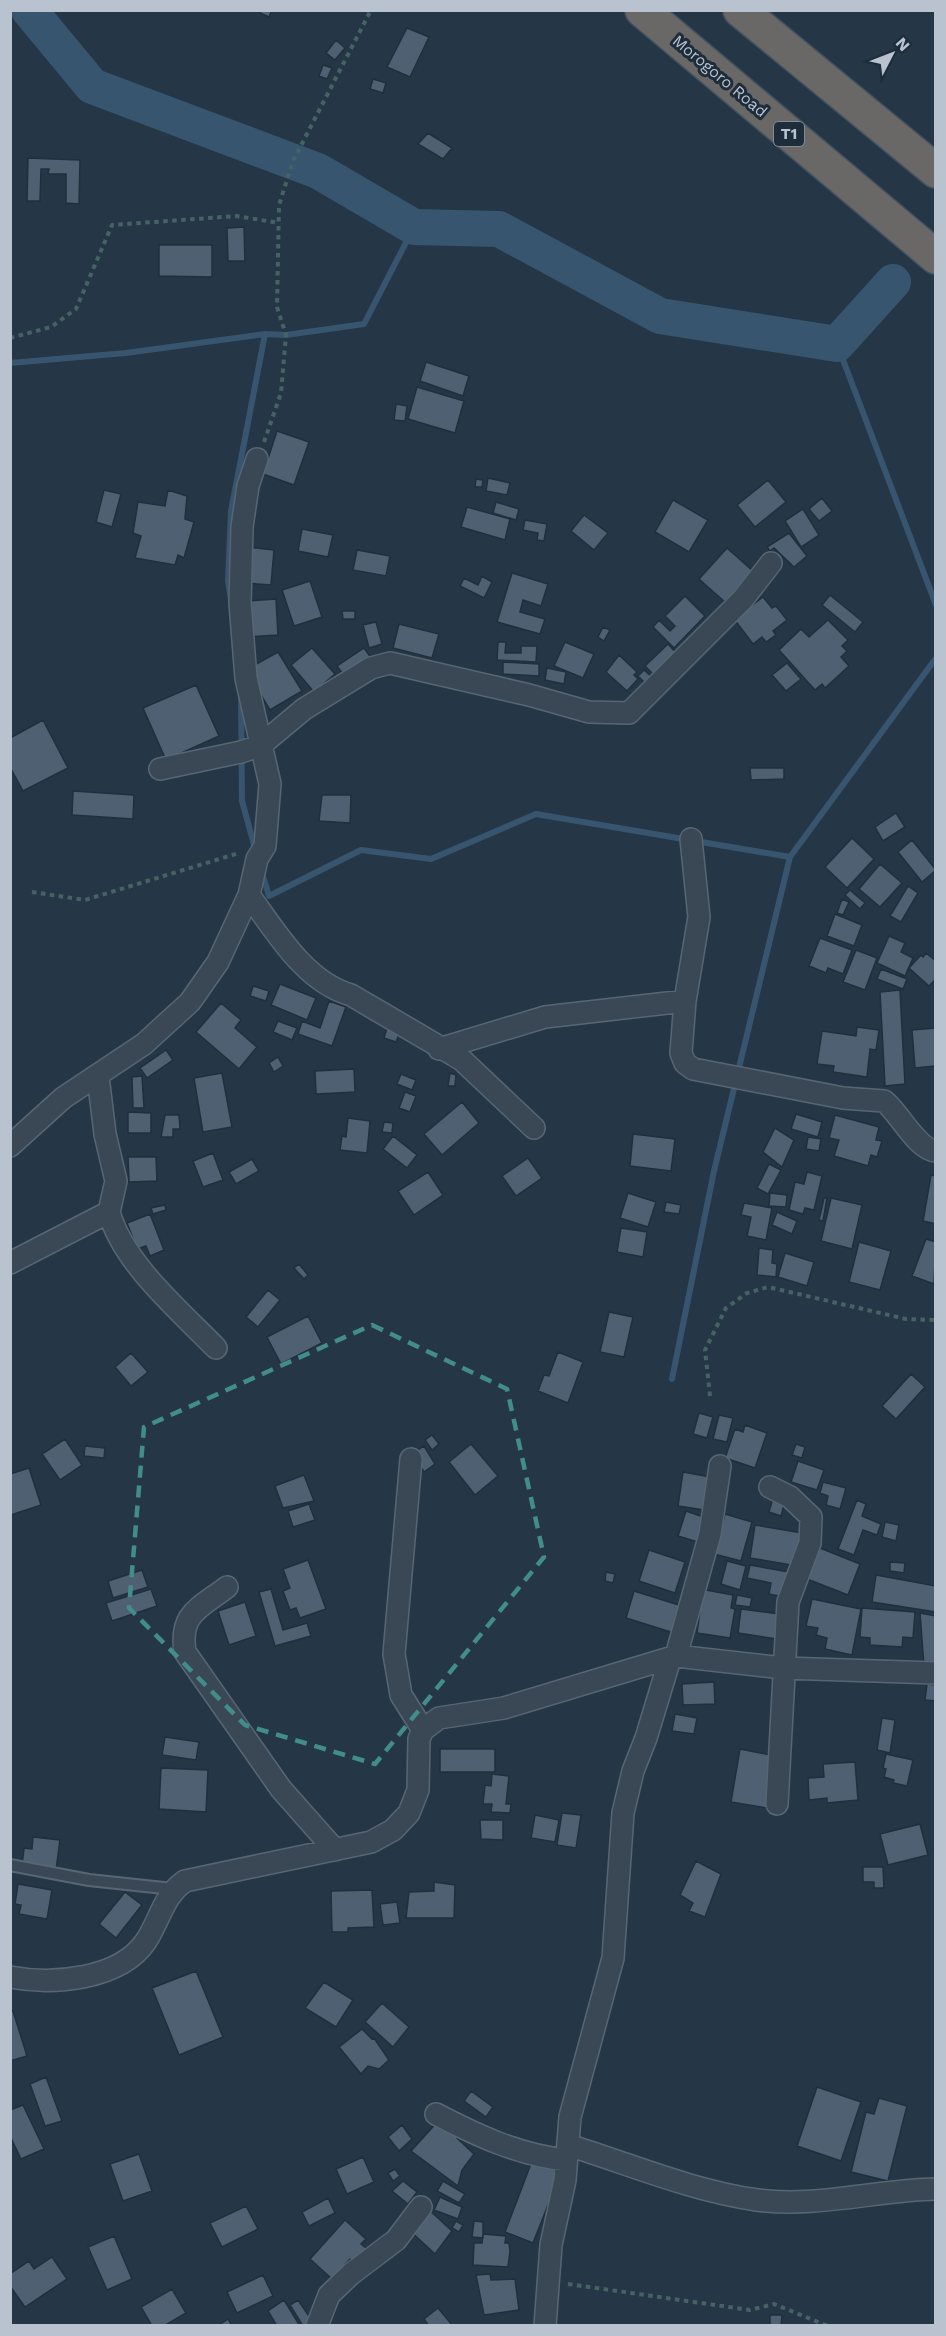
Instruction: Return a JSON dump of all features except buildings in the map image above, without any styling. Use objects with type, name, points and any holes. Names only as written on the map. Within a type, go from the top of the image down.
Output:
[{"type":"highway","name":"Morogoro Road","points":[[642,10],[936,257]]},
{"type":"highway","points":[[740,10],[936,171]]},
{"type":"street","points":[[13,1139],[63,1098],[144,1044],[190,1002],[218,962],[249,895],[257,859],[265,846],[270,784],[246,678],[240,593],[242,526],[248,486],[257,459]]},
{"type":"street","points":[[160,769],[241,752],[261,745],[304,709],[371,668],[390,663],[506,689],[589,712],[631,713],[663,677],[743,599],[771,563]]},
{"type":"street","points":[[691,839],[699,916],[685,1001],[681,1053],[685,1063],[693,1069],[843,1098],[884,1101],[892,1107],[919,1142],[929,1150],[936,1151]]},
{"type":"street","points":[[249,895],[301,961],[332,990],[351,995],[462,1060],[534,1128]]},
{"type":"street","points":[[439,1048],[545,1017],[685,1001]]},
{"type":"street","points":[[98,1076],[105,1134],[116,1181],[109,1212],[120,1243],[169,1300],[216,1348]]},
{"type":"street","points":[[10,1263],[109,1212]]},
{"type":"street","points":[[411,1459],[394,1654],[401,1695],[423,1730]]},
{"type":"street","points":[[545,2325],[551,2246],[566,2180],[570,2117],[613,1958],[623,1813],[633,1771],[673,1657],[710,1534],[720,1466]]},
{"type":"street","points":[[770,1487],[790,1497],[811,1517],[810,1543],[788,1602],[777,1804]]},
{"type":"street","points":[[227,1587],[188,1617],[182,1634],[185,1652],[281,1789],[335,1850]]},
{"type":"street","points":[[10,1977],[31,1981],[77,1979],[121,1964],[144,1944],[173,1889],[185,1881],[199,1876],[371,1842],[393,1830],[409,1813],[418,1790],[418,1749],[423,1730],[438,1718],[504,1708],[673,1657],[783,1668],[936,1673]]},
{"type":"street","points":[[436,2114],[482,2138],[535,2157],[567,2152],[758,2200],[871,2196],[936,2189]]},
{"type":"street","points":[[317,2325],[329,2295],[351,2274],[396,2240],[421,2206]]},
{"type":"lane","points":[[10,1864],[89,1881],[173,1889]]},
{"type":"path","points":[[257,459],[275,414],[283,379],[286,335],[277,307],[279,205],[294,161],[371,10]]},
{"type":"path","points":[[10,338],[51,327],[76,309],[112,225],[237,216],[279,223]]},
{"type":"path","points":[[32,892],[85,900],[265,846]]},
{"type":"path","points":[[710,1396],[705,1350],[726,1308],[747,1293],[768,1287],[906,1319],[936,1320]]},
{"type":"path","points":[[548,2281],[750,2310],[774,2304],[828,2325]]},
{"type":"highlighted area","points":[[372,1325],[507,1389],[544,1557],[375,1764],[245,1725],[129,1608],[144,1427]]},
{"type":"waterway","points":[[29,10],[92,86],[318,171],[414,227],[499,229],[660,316],[837,344],[893,282]]},
{"type":"waterway","points":[[10,363],[126,353],[265,334],[286,335],[364,324],[414,227]]},
{"type":"waterway","points":[[231,600],[228,581],[231,511],[265,334]]},
{"type":"waterway","points":[[837,344],[936,605]]},
{"type":"waterway","points":[[672,1379],[714,1171],[790,857],[936,658]]},
{"type":"waterway","points":[[241,696],[242,801],[256,852]]},
{"type":"waterway","points":[[262,873],[269,896],[361,850],[431,859],[536,814],[790,857]]}]
